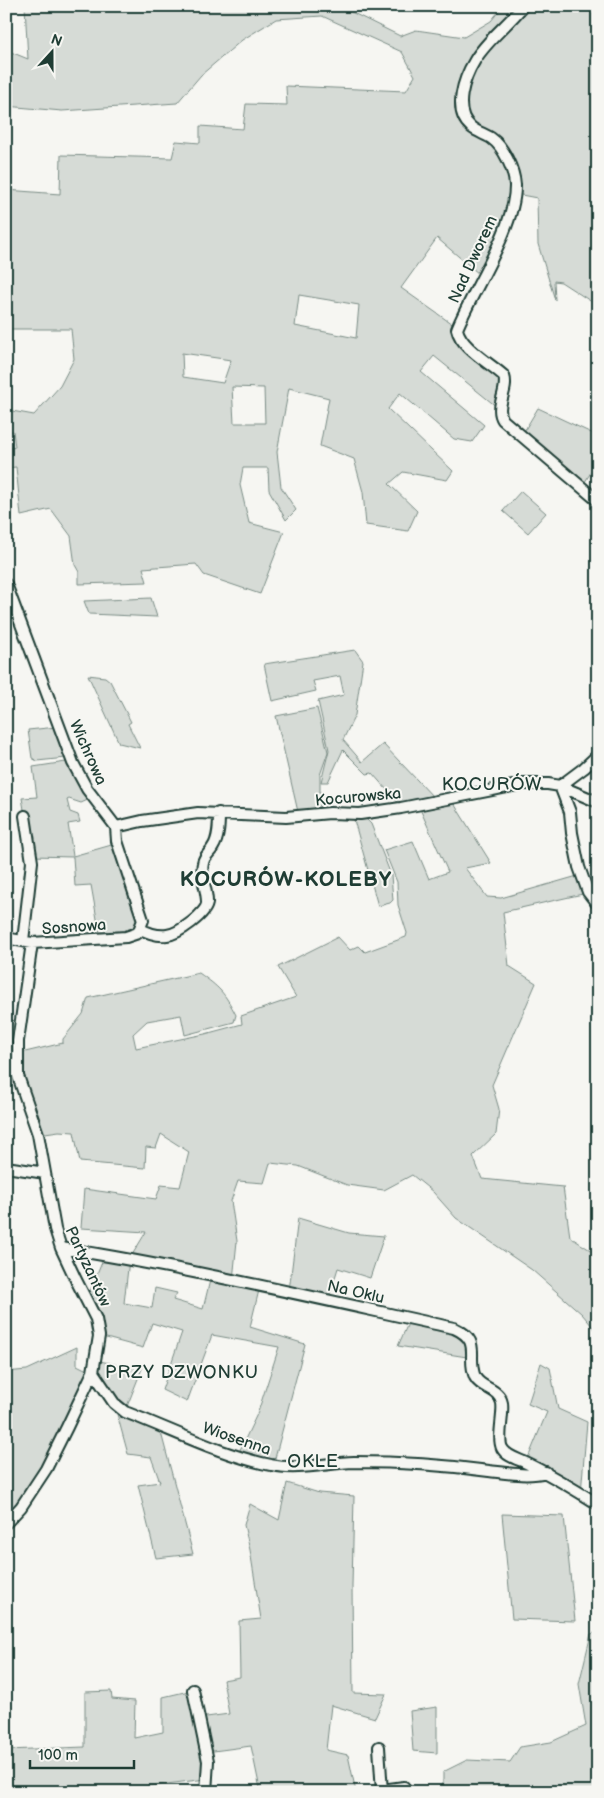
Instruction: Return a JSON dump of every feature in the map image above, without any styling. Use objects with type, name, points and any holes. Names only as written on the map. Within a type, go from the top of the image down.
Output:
[{"type":"street","name":"Nad Dworem","points":[[523,6],[475,60],[461,95],[461,108],[464,118],[470,126],[499,146],[505,156],[515,182],[515,195],[496,250],[457,329],[458,336],[504,376],[505,385],[500,410],[503,420],[598,501]]},
{"type":"street","name":"Wichrowa","points":[[6,584],[74,763],[87,789],[116,828],[117,842],[143,918],[141,929]]},
{"type":"street","points":[[598,755],[560,786],[570,812],[579,867],[588,892],[598,906]]},
{"type":"street","name":"Kocurowska","points":[[116,828],[198,813],[286,817],[330,813],[360,814],[401,808],[522,784],[560,786],[598,802]]},
{"type":"street","points":[[141,929],[157,934],[167,935],[175,933],[202,914],[206,909],[208,903],[202,876],[202,865],[216,842],[219,813]]},
{"type":"street","name":"Partyzantów","points":[[6,1523],[21,1507],[46,1469],[92,1372],[99,1329],[54,1229],[38,1134],[18,1079],[18,1041],[28,942],[32,862],[25,816]]},
{"type":"street","name":"Sosnowa","points":[[6,938],[28,942],[126,937],[135,935],[141,929]]},
{"type":"street","points":[[6,1167],[45,1173]]},
{"type":"street","name":"Na Oklu","points":[[61,1248],[148,1263],[281,1290],[454,1328],[468,1336],[472,1345],[473,1368],[478,1382],[499,1396],[502,1404],[501,1447],[506,1454],[546,1472]]},
{"type":"street","name":"Wiosenna","points":[[92,1372],[114,1403],[125,1412],[222,1450],[274,1466],[353,1462],[440,1466],[510,1474],[538,1475],[546,1472]]},
{"type":"street","points":[[546,1472],[598,1504]]},
{"type":"street","points":[[193,1690],[208,1761],[206,1792]]},
{"type":"street","points":[[380,1747],[386,1791],[404,1787]]},
{"type":"shaded area","points":[[25,6],[339,6],[400,36],[416,30],[464,37],[491,21],[503,6],[521,6],[489,41],[460,94],[454,94],[455,96],[460,96],[461,117],[498,147],[513,182],[507,217],[479,274],[437,238],[401,288],[455,326],[455,329],[502,376],[497,407],[434,356],[421,372],[484,425],[472,442],[454,439],[400,393],[388,409],[453,471],[447,480],[403,472],[389,484],[417,511],[408,531],[366,525],[363,492],[354,459],[320,446],[329,398],[289,388],[277,452],[281,487],[296,510],[286,520],[269,490],[268,468],[243,468],[240,485],[249,523],[284,532],[260,594],[204,575],[196,564],[143,568],[147,582],[79,584],[79,572],[75,565],[71,536],[51,509],[21,516],[16,467],[6,468],[6,449],[15,447],[13,431],[6,432],[6,411],[34,415],[60,386],[74,359],[71,329],[6,329],[6,190],[60,194],[61,155],[172,158],[176,141],[200,143],[200,126],[243,129],[246,104],[287,105],[286,86],[406,91],[415,76],[402,52],[322,16],[276,19],[242,40],[201,75],[177,103],[62,111],[6,106],[6,50],[28,59]],"holes":[[[299,295],[359,305],[356,338],[295,326]],[[182,353],[231,360],[223,383],[183,377]],[[232,387],[264,388],[265,423],[234,423]]]},
{"type":"shaded area","points":[[525,6],[598,6],[598,306],[561,282],[554,281],[555,300],[538,244],[537,198],[516,194],[507,156],[470,124],[464,103],[475,63]]},
{"type":"shaded area","points":[[538,408],[598,436],[598,461],[583,485],[523,433]]},
{"type":"shaded area","points":[[521,491],[546,513],[528,533],[503,511]]},
{"type":"shaded area","points":[[151,598],[157,617],[89,614],[84,601]]},
{"type":"shaded area","points":[[355,650],[363,661],[355,715],[343,740],[362,762],[383,744],[435,799],[401,806],[372,773],[367,774],[343,750],[328,782],[321,782],[329,750],[318,701],[344,695],[340,676],[313,681],[316,691],[272,701],[264,664]]},
{"type":"shaded area","points":[[88,675],[105,677],[110,681],[131,722],[128,724],[140,748],[119,743]]},
{"type":"shaded area","points":[[317,708],[328,752],[320,775],[320,810],[298,812],[276,716]]},
{"type":"shaded area","points":[[57,727],[66,758],[37,761],[32,758],[28,730]]},
{"type":"shaded area","points":[[66,762],[71,763],[90,799],[81,803],[67,800],[70,812],[78,815],[80,822],[68,824],[73,856],[115,844],[141,916],[138,927],[128,933],[100,936],[91,885],[75,886],[73,857],[32,856],[22,798],[37,797],[33,767]]},
{"type":"shaded area","points":[[453,802],[491,863],[465,868],[487,897],[501,898],[581,875],[587,893],[503,912],[509,966],[536,983],[492,1085],[499,1109],[496,1134],[473,1156],[482,1179],[563,1187],[570,1237],[598,1255],[598,1333],[582,1314],[532,1270],[456,1218],[433,1192],[412,1175],[384,1190],[347,1185],[298,1166],[270,1163],[264,1183],[238,1181],[231,1201],[237,1241],[233,1280],[260,1286],[250,1327],[305,1344],[274,1462],[253,1461],[239,1452],[258,1412],[279,1347],[212,1335],[187,1402],[162,1390],[182,1332],[152,1323],[143,1348],[99,1336],[87,1299],[105,1255],[129,1260],[146,1232],[81,1228],[84,1189],[156,1199],[161,1185],[180,1187],[189,1152],[161,1134],[156,1148],[146,1147],[145,1168],[80,1162],[74,1132],[59,1131],[38,1134],[21,1081],[21,1053],[63,1043],[63,1039],[83,1014],[88,998],[199,973],[225,996],[236,1015],[234,1022],[185,1035],[181,1015],[147,1021],[133,1034],[136,1048],[205,1034],[242,1024],[241,1016],[296,997],[278,967],[338,937],[350,950],[359,946],[365,952],[406,937],[407,933],[398,905],[397,882],[384,850],[413,841],[429,879],[448,872],[420,809]],"holes":[[[129,1260],[211,1276],[203,1309],[173,1300],[177,1293],[155,1288],[152,1308],[124,1303]]]},
{"type":"shaded area","points":[[365,818],[371,824],[391,875],[393,900],[390,903],[378,906],[354,820]]},
{"type":"shaded area","points":[[298,1218],[349,1233],[384,1236],[370,1278],[338,1268],[328,1300],[289,1291]]},
{"type":"shaded area","points":[[410,1319],[462,1332],[473,1358],[398,1346]]},
{"type":"shaded area","points":[[77,1347],[77,1365],[89,1371],[60,1434],[43,1464],[25,1493],[6,1513],[6,1372],[27,1370]]},
{"type":"shaded area","points":[[95,1360],[128,1367],[143,1366],[126,1409],[159,1425],[193,1554],[156,1558],[138,1485],[160,1482],[151,1457],[128,1454],[114,1403],[93,1372]]},
{"type":"shaded area","points":[[541,1363],[550,1368],[558,1409],[587,1422],[581,1493],[526,1463],[547,1412],[528,1404]]},
{"type":"shaded area","points":[[287,1483],[319,1493],[354,1496],[352,1586],[353,1693],[386,1694],[375,1718],[331,1705],[326,1750],[348,1755],[356,1792],[250,1792],[260,1789],[251,1746],[206,1752],[206,1779],[103,1792],[6,1792],[6,1750],[85,1747],[85,1692],[111,1691],[112,1699],[135,1701],[134,1738],[163,1732],[163,1697],[193,1690],[199,1718],[229,1714],[223,1680],[240,1677],[239,1621],[261,1619],[244,1525],[250,1504],[279,1520]]},
{"type":"shaded area","points":[[502,1514],[564,1516],[575,1621],[512,1619]]},
{"type":"shaded area","points":[[598,1632],[598,1792],[443,1792],[443,1772],[467,1760],[510,1762],[520,1747],[551,1742],[586,1726],[579,1684],[591,1634]]},
{"type":"shaded area","points":[[437,1707],[437,1753],[413,1751],[410,1711]]},
{"type":"district","name":"KOCURÓW","points":[[492,784]]},
{"type":"district","name":"KOCURÓW-KOLEBY","points":[[286,879]]},
{"type":"district","name":"PRZY DZWONKU","points":[[182,1372]]},
{"type":"district","name":"OKLE","points":[[313,1461]]}]
